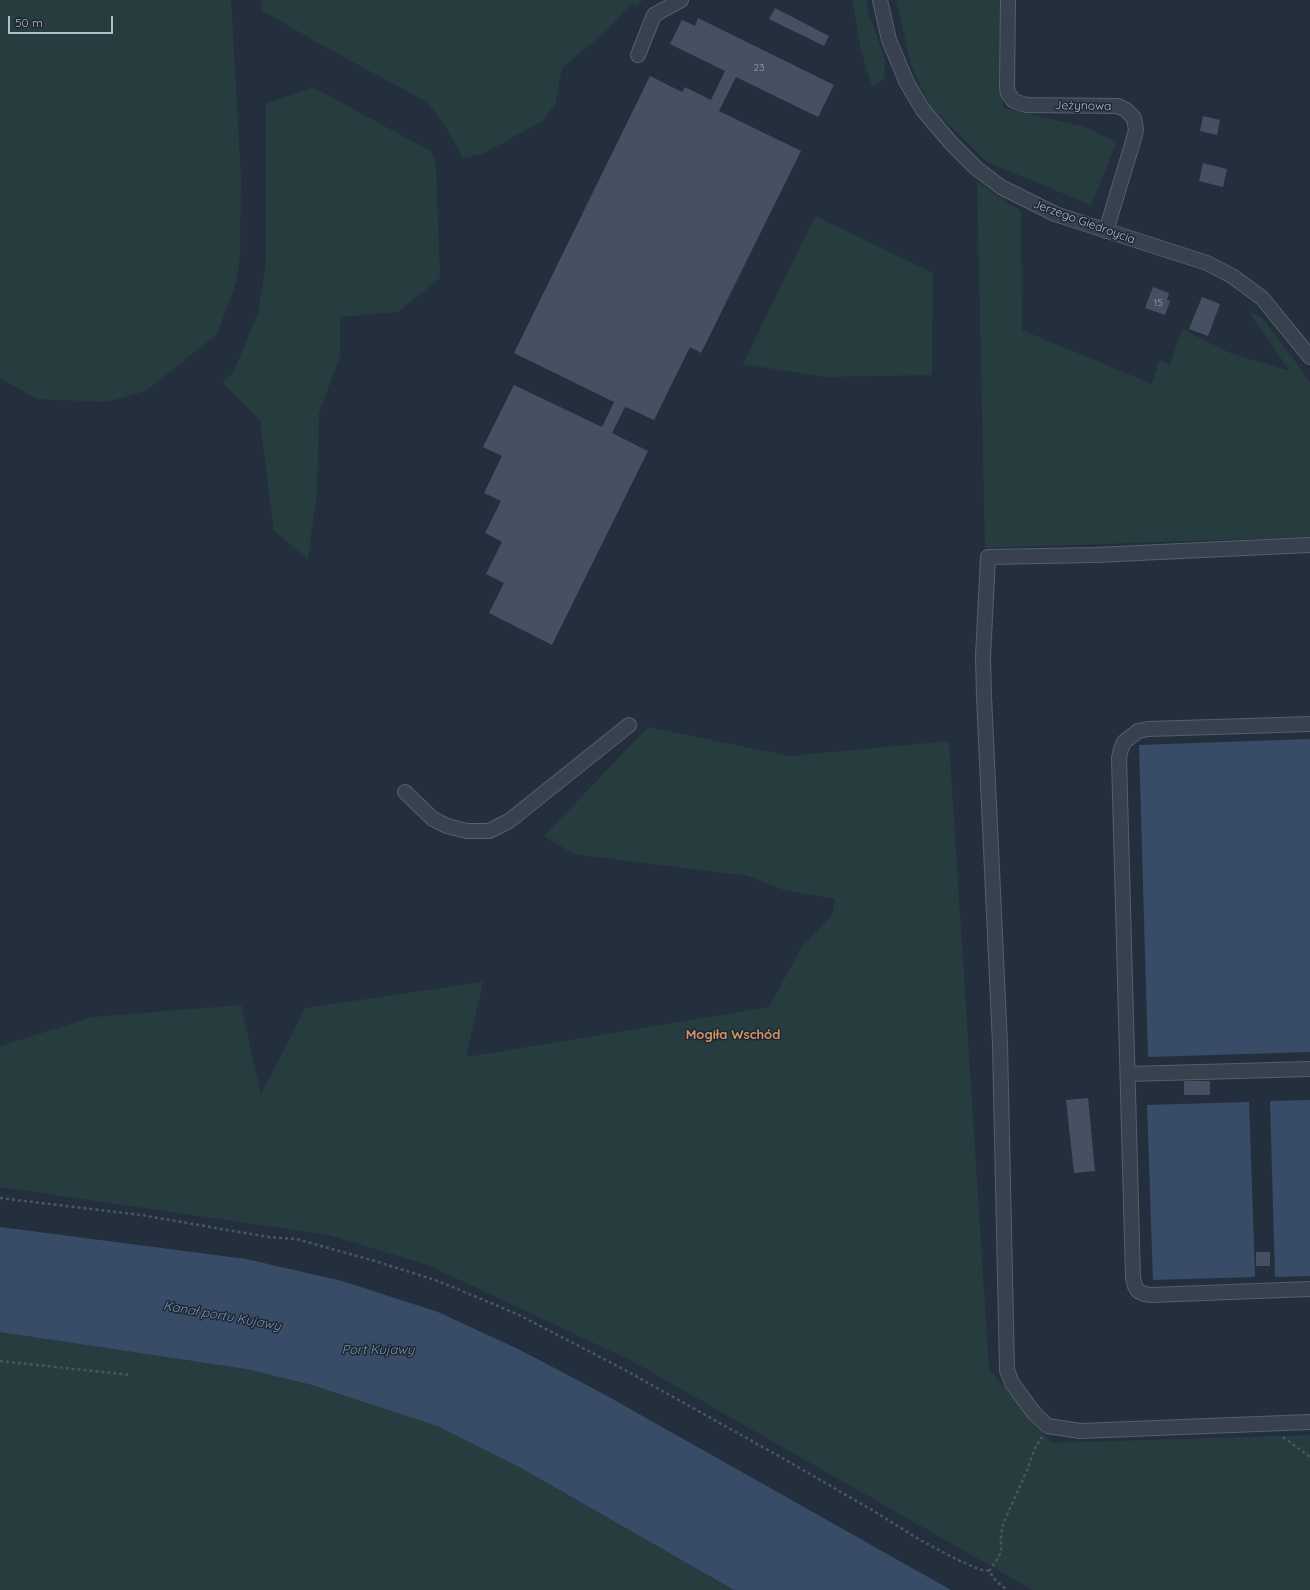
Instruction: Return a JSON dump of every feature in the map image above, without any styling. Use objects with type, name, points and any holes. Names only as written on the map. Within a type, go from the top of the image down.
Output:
[{"type":"street","points":[[638,55],[654,15],[681,0]]},
{"type":"street","name":"Jerzego Giedroycia","points":[[880,0],[890,40],[908,83],[923,110],[950,143],[976,168],[1002,187],[1055,214],[1207,263],[1232,276],[1262,298],[1310,357]]},
{"type":"street","name":"Jeżynowa","points":[[1008,0],[1007,87],[1008,93],[1014,101],[1026,105],[1118,106],[1126,110],[1134,118],[1136,130],[1106,231]]},
{"type":"street","points":[[1310,545],[1095,555],[988,557],[983,657],[1000,1044],[1007,1370],[1012,1383],[1034,1413],[1048,1426],[1080,1431],[1310,1422]]},
{"type":"street","points":[[1310,724],[1148,729],[1138,731],[1124,742],[1119,758],[1133,1278],[1135,1286],[1138,1291],[1151,1295],[1310,1289]]},
{"type":"street","points":[[405,792],[433,819],[447,826],[467,831],[489,831],[509,821],[629,725]]},
{"type":"street","points":[[1128,1074],[1310,1069]]},
{"type":"path","points":[[0,1198],[140,1215],[268,1237],[296,1239],[369,1259],[438,1281],[517,1314],[626,1370],[791,1463],[920,1540],[978,1569],[989,1571],[996,1581],[1007,1590]]},
{"type":"path","points":[[0,1361],[131,1375]]},
{"type":"path","points":[[1267,1423],[1298,1450],[1310,1457]]},
{"type":"path","points":[[989,1571],[999,1557],[1002,1549],[1001,1535],[1003,1524],[1028,1468],[1035,1448],[1048,1426]]},
{"type":"green space","points":[[0,0],[231,0],[241,178],[240,257],[236,283],[217,334],[146,391],[106,402],[37,399],[0,378]]},
{"type":"green space","points":[[261,0],[643,0],[636,6],[631,4],[606,31],[562,68],[555,105],[542,121],[483,154],[463,158],[444,124],[427,102],[316,42],[262,10]]},
{"type":"green space","points":[[852,0],[867,0],[868,11],[885,60],[884,78],[872,87],[861,50]]},
{"type":"green space","points":[[896,0],[1001,0],[1003,108],[1082,126],[1117,142],[1091,205],[987,162],[930,106],[911,65]]},
{"type":"green space","points":[[313,87],[432,152],[436,166],[440,278],[398,312],[340,317],[340,356],[319,413],[317,492],[308,559],[274,531],[260,420],[222,382],[233,373],[258,314],[266,261],[266,104]]},
{"type":"green space","points":[[977,182],[1021,211],[1022,330],[1152,384],[1159,360],[1170,365],[1182,329],[1230,353],[1290,371],[1248,311],[1263,318],[1310,382],[1310,537],[985,548]]},
{"type":"green space","points":[[815,216],[933,273],[932,375],[823,377],[743,364]]},
{"type":"green space","points":[[648,727],[790,756],[949,741],[989,1369],[1052,1443],[1310,1435],[1310,1590],[1033,1590],[634,1362],[428,1265],[329,1235],[0,1187],[0,1046],[93,1017],[241,1005],[261,1095],[305,1008],[483,982],[466,1057],[769,1007],[801,948],[832,915],[835,899],[784,890],[748,876],[574,854],[544,836]]},
{"type":"green space","points":[[0,1332],[246,1369],[312,1385],[437,1426],[521,1468],[734,1590],[0,1590]]},
{"type":"water","points":[[1310,739],[1310,1052],[1148,1057],[1139,745]]},
{"type":"water","points":[[1310,1100],[1310,1276],[1275,1277],[1270,1101]]},
{"type":"water","points":[[1249,1102],[1255,1277],[1153,1280],[1147,1105]]},
{"type":"water","name":"Port Kujawy","points":[[0,1227],[246,1259],[342,1281],[438,1312],[520,1350],[600,1392],[951,1590],[734,1590],[521,1468],[437,1426],[312,1385],[246,1369],[0,1332]]},
{"type":"building","points":[[775,8],[829,36],[824,46],[769,19]]},
{"type":"building","points":[[698,18],[834,85],[818,117],[736,77],[719,111],[801,151],[701,353],[690,347],[654,420],[626,407],[624,409],[612,433],[648,451],[552,645],[489,613],[504,583],[486,574],[502,542],[485,533],[501,501],[484,493],[502,456],[483,447],[514,385],[602,427],[614,402],[514,353],[650,76],[682,92],[685,87],[711,100],[725,71],[670,44],[682,20],[695,26]]},
{"type":"building","points":[[1203,116],[1220,120],[1217,135],[1200,131]]},
{"type":"building","points":[[1203,163],[1227,169],[1223,187],[1199,181]]},
{"type":"building","points":[[1153,287],[1169,293],[1167,300],[1170,301],[1165,315],[1145,308]]},
{"type":"building","points":[[1202,297],[1220,304],[1208,336],[1189,329]]},
{"type":"building","points":[[1184,1081],[1210,1081],[1210,1095],[1184,1095]]},
{"type":"building","points":[[1088,1098],[1095,1171],[1074,1173],[1066,1100]]},
{"type":"building","points":[[1256,1252],[1270,1252],[1270,1266],[1256,1266]]},
{"type":"district","name":"Mogiła Wschód","points":[[733,1035]]},
{"type":"water label","name":"Kanał portu Kujawy","points":[[222,1316]]}]
